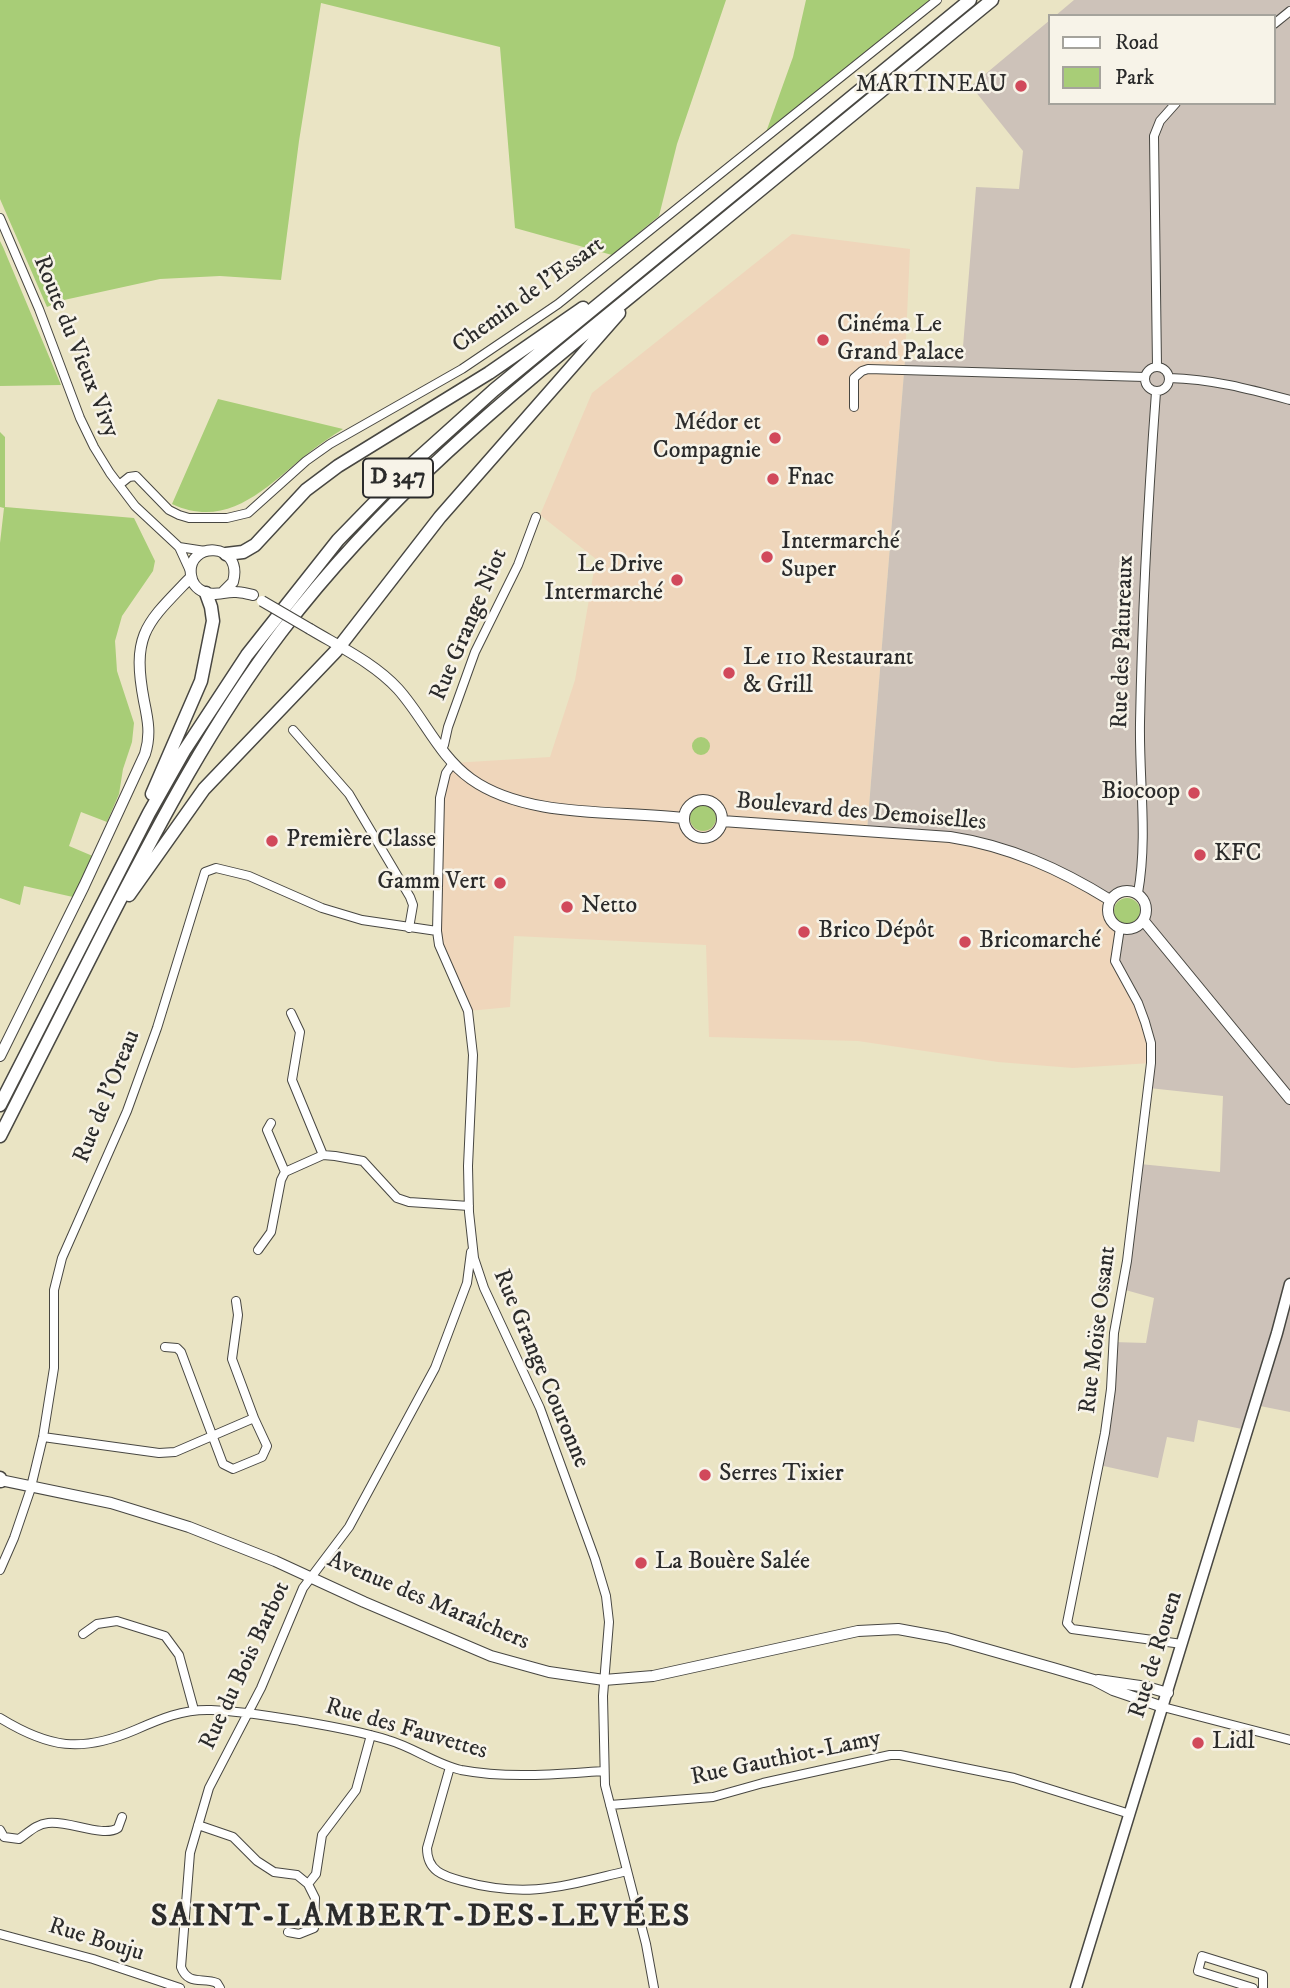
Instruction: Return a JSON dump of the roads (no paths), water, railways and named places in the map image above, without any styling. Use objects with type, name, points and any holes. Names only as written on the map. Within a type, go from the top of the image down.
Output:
[{"type":"highway","name":"D 347","points":[[0,1105],[130,849],[184,751],[225,686],[270,624],[338,540],[440,438],[494,390],[970,0]]},
{"type":"highway","name":"D 347","points":[[0,1136],[178,789],[214,728],[258,663],[326,577],[397,497],[449,447],[992,0]]},
{"type":"highway","points":[[226,554],[243,552],[255,545],[306,490],[338,466],[489,373],[547,331],[636,273]]},
{"type":"highway","points":[[112,916],[204,789],[340,647],[440,517],[640,288]]},
{"type":"highway","points":[[130,849],[201,681],[213,621],[212,607],[202,591]]},
{"type":"main road","name":"Rue de Rouen","points":[[1076,1988],[1168,1693],[1290,1284]]},
{"type":"main road","name":"Rue de Rouen","points":[[1277,1334],[1290,1308]]},
{"type":"street","name":"Chemin de l'Essart","points":[[119,485],[129,477],[136,476],[169,510],[189,518],[227,518],[248,513],[306,461],[330,444],[462,369],[547,312],[937,0]]},
{"type":"street","points":[[1276,22],[1290,11]]},
{"type":"street","points":[[1157,367],[1154,136],[1160,121],[1174,105]]},
{"type":"street","name":"Route du Vieux Vivy","points":[[0,218],[39,309],[86,433],[119,485],[142,514],[179,547],[191,575]]},
{"type":"street","points":[[1157,367],[1166,372],[1169,378],[1167,386],[1156,392],[1146,385],[1145,377],[1149,370],[1157,367]]},
{"type":"street","points":[[854,407],[854,379],[862,370],[868,369],[1145,377]]},
{"type":"street","points":[[1169,378],[1228,383],[1290,400]]},
{"type":"street","name":"Rue des Pâtureaux","points":[[1138,893],[1143,844],[1139,753],[1141,663],[1156,392]]},
{"type":"street","name":"Rue Grange Niot","points":[[440,749],[444,745],[475,652],[518,565],[536,517]]},
{"type":"street","points":[[179,547],[226,554],[235,567],[235,574],[233,582],[222,593]]},
{"type":"street","points":[[0,1056],[85,886],[145,754],[150,732],[138,657],[142,640],[153,617],[191,575],[194,560],[205,551]]},
{"type":"street","points":[[235,574],[257,598]]},
{"type":"street","points":[[191,575],[202,591]]},
{"type":"street","points":[[174,595],[202,591],[237,592],[257,598],[340,647],[379,672],[397,688],[440,749],[470,779],[486,788],[535,804],[683,818]]},
{"type":"street","points":[[293,730],[339,780],[357,806],[410,897],[413,905],[409,928]]},
{"type":"street","name":"Rue Grange Couronne","points":[[453,763],[446,773],[440,798],[437,931],[439,945],[468,1011],[473,1055],[468,1166],[472,1242],[479,1276],[535,1397],[606,1596],[609,1622],[604,1680],[604,1771],[654,1988]]},
{"type":"street","points":[[705,800],[716,805],[722,815],[722,821],[716,833],[710,837],[697,838],[687,830],[683,818],[690,804],[705,800]]},
{"type":"street","name":"Boulevard des Demoiselles","points":[[722,821],[950,837],[984,842],[1070,876],[1110,901]]},
{"type":"street","name":"Rue de l'Oreau","points":[[0,1570],[32,1486],[43,1437],[54,1368],[54,1290],[62,1258],[131,1099],[205,872],[216,868],[249,876],[334,913],[389,925],[437,931]]},
{"type":"street","points":[[1123,891],[1138,893],[1146,903],[1143,920],[1130,929],[1120,928],[1108,915],[1110,901],[1116,893],[1123,891]]},
{"type":"street","points":[[1143,920],[1290,1099]]},
{"type":"street","name":"Rue Moïse Ossant","points":[[1120,928],[1115,961],[1138,1003],[1145,1022],[1151,1063],[1127,1261],[1114,1333],[1105,1433],[1067,1623],[1072,1629],[1182,1644]]},
{"type":"street","points":[[291,1013],[300,1032],[292,1080],[323,1155]]},
{"type":"street","points":[[271,1123],[267,1130],[285,1172]]},
{"type":"street","points":[[258,1250],[271,1232],[285,1172],[323,1155],[363,1161],[397,1198],[409,1202],[469,1206]]},
{"type":"street","name":"Rue du Bois Barbot","points":[[220,1988],[217,1983],[209,1980],[198,1982],[184,1975],[181,1967],[190,1853],[212,1782],[261,1688],[303,1588],[349,1527],[435,1368],[467,1283],[472,1242]]},
{"type":"street","points":[[467,1283],[479,1276]]},
{"type":"street","points":[[165,1347],[177,1348],[181,1352],[223,1464],[233,1469],[262,1457],[267,1446],[232,1359],[238,1315],[236,1301]]},
{"type":"street","points":[[43,1437],[159,1453],[175,1452],[254,1418]]},
{"type":"street","name":"Avenue des Maraîchers","points":[[0,1480],[74,1494],[158,1517],[225,1540],[491,1656],[549,1672],[604,1680],[679,1672],[858,1631],[898,1629],[947,1638],[1094,1680],[1113,1690],[1163,1707]]},
{"type":"street","points":[[83,1634],[97,1624],[117,1621],[165,1636],[179,1655],[194,1710]]},
{"type":"street","name":"Avenue des Maraîchers","points":[[1094,1680],[1115,1681],[1168,1693]]},
{"type":"street","points":[[1163,1707],[1290,1740]]},
{"type":"street","name":"Rue des Fauvettes","points":[[0,1717],[41,1738],[60,1744],[80,1745],[112,1739],[156,1720],[194,1710],[248,1712],[353,1730],[391,1741],[450,1767],[495,1775],[604,1771]]},
{"type":"street","points":[[308,1884],[316,1874],[322,1835],[356,1790],[371,1735]]},
{"type":"street","name":"Rue Gauthiot-Lamy","points":[[610,1805],[713,1797],[763,1783],[900,1755],[1004,1775],[1130,1814]]},
{"type":"street","points":[[450,1767],[427,1848],[428,1860],[436,1872],[488,1888],[528,1891],[578,1884],[627,1871]]},
{"type":"street","points":[[0,1830],[4,1837],[19,1839],[38,1825],[59,1822],[108,1832],[118,1828],[122,1817]]},
{"type":"street","points":[[198,1825],[233,1837],[257,1861],[274,1871],[297,1875],[308,1884],[315,1898],[314,1928],[299,1934],[288,1932]]},
{"type":"street","name":"Rue Bouju","points":[[0,1934],[68,1951],[180,1988]]},
{"type":"street","points":[[1253,1988],[1198,1971],[1202,1956],[1263,1975],[1263,1988]]},
{"type":"place","name":"MARTINEAU","points":[[1021,86]]},
{"type":"place","name":"Cinéma Le Grand Palace","points":[[823,340]]},
{"type":"place","name":"Médor et Compagnie","points":[[775,438]]},
{"type":"place","name":"Fnac","points":[[773,479]]},
{"type":"place","name":"Intermarché Super","points":[[767,557]]},
{"type":"place","name":"Le Drive Intermarché","points":[[677,580]]},
{"type":"place","name":"Le 110 Restaurant & Grill","points":[[729,673]]},
{"type":"place","name":"Biocoop","points":[[1194,793]]},
{"type":"place","name":"Première Classe","points":[[272,841]]},
{"type":"place","name":"KFC","points":[[1200,855]]},
{"type":"place","name":"Gamm Vert","points":[[500,883]]},
{"type":"place","name":"Netto","points":[[567,907]]},
{"type":"place","name":"Brico Dépôt","points":[[804,932]]},
{"type":"place","name":"Bricomarché","points":[[965,942]]},
{"type":"place","name":"Serres Tixier","points":[[705,1475]]},
{"type":"place","name":"La Bouère Salée","points":[[641,1563]]},
{"type":"place","name":"Lidl","points":[[1198,1743]]},
{"type":"district","name":"SAINT-LAMBERT-DES-LEVÉES","points":[[421,1918]]}]
